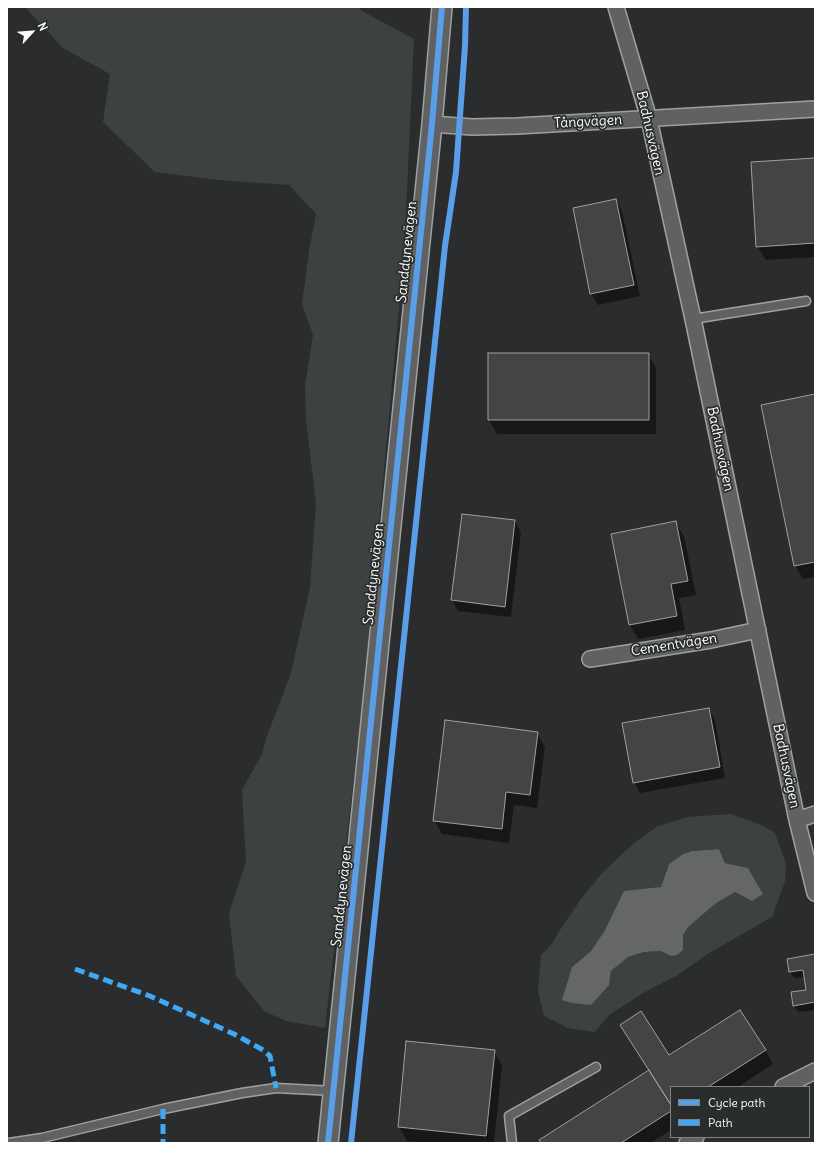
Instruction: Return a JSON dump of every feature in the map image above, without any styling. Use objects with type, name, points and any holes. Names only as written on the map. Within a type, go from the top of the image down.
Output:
[{"type":"street","name":"Sanddynevägen","points":[[328,1143],[432,124],[442,7]]},
{"type":"street","name":"Badhusvägen","points":[[616,7],[649,119],[797,820],[815,893]]},
{"type":"street","name":"Tångvägen","points":[[432,124],[472,127],[517,126],[815,109]]},
{"type":"street","name":"Cementvägen","points":[[590,659],[711,640],[758,630]]},
{"type":"street","points":[[797,820],[815,814]]},
{"type":"street","points":[[785,1086],[815,1071]]},
{"type":"lane","points":[[692,320],[806,301]]},
{"type":"lane","points":[[512,1143],[509,1116],[596,1067]]},
{"type":"lane","points":[[9,1143],[42,1138],[163,1109],[242,1093],[276,1088],[334,1090]]},
{"type":"shaded area","points":[[25,7],[358,7],[362,11],[414,39],[404,255],[362,707],[325,1028],[286,1021],[264,1011],[236,976],[229,913],[246,862],[242,790],[261,756],[291,673],[310,587],[316,504],[306,420],[305,386],[313,335],[302,304],[309,251],[316,214],[289,185],[219,180],[155,172],[103,122],[110,74],[63,48]]},
{"type":"shaded area","points":[[731,814],[761,825],[775,833],[786,864],[785,881],[772,917],[709,953],[676,976],[643,993],[609,1015],[595,1032],[568,1028],[544,1016],[538,991],[541,955],[551,945],[581,899],[603,872],[634,843],[658,826],[688,817]],"holes":[[[719,849],[725,863],[748,868],[763,894],[752,901],[735,892],[715,904],[688,927],[683,935],[683,950],[671,956],[661,951],[644,952],[628,957],[611,971],[609,985],[572,967],[591,951],[605,930],[661,887],[669,864],[683,854],[692,851]]]},
{"type":"shaded area","points":[[719,849],[725,863],[748,868],[763,894],[752,901],[735,892],[715,904],[688,927],[683,935],[683,950],[677,955],[671,956],[661,951],[644,952],[628,957],[611,971],[609,985],[591,1005],[572,1003],[562,1000],[572,967],[591,951],[605,930],[624,891],[661,887],[669,864],[683,854],[692,851]]},
{"type":"building","points":[[815,158],[815,243],[756,247],[751,162]]},
{"type":"building","points":[[616,199],[634,285],[590,294],[573,208]]},
{"type":"building","points":[[488,353],[649,353],[649,420],[488,420]]},
{"type":"building","points":[[815,394],[815,562],[794,566],[761,405]]},
{"type":"building","points":[[462,514],[515,520],[505,607],[451,600]]},
{"type":"building","points":[[676,521],[688,581],[671,584],[677,616],[629,625],[611,534]]},
{"type":"building","points":[[709,708],[720,767],[633,783],[622,723]]},
{"type":"building","points":[[445,720],[538,732],[530,795],[506,792],[502,829],[433,821]]},
{"type":"building","points":[[815,954],[815,1002],[793,1006],[791,992],[806,990],[803,970],[789,972],[787,959]]},
{"type":"building","points":[[740,1010],[766,1050],[710,1086],[670,1086],[670,1103],[620,1025],[641,1011],[669,1055]]},
{"type":"building","points":[[406,1041],[495,1050],[486,1136],[398,1127]]},
{"type":"building","points":[[649,1070],[670,1103],[670,1112],[621,1143],[541,1143],[539,1140]]},
{"type":"marked path","points":[[75,969],[150,996],[234,1034],[263,1050],[270,1056],[276,1088]]},
{"type":"marked path","points":[[163,1109],[163,1143]]},
{"type":"cycle path","points":[[328,1143],[432,124],[442,7]]},
{"type":"cycle path","points":[[351,1143],[445,246],[456,172],[465,46],[466,7]]}]
